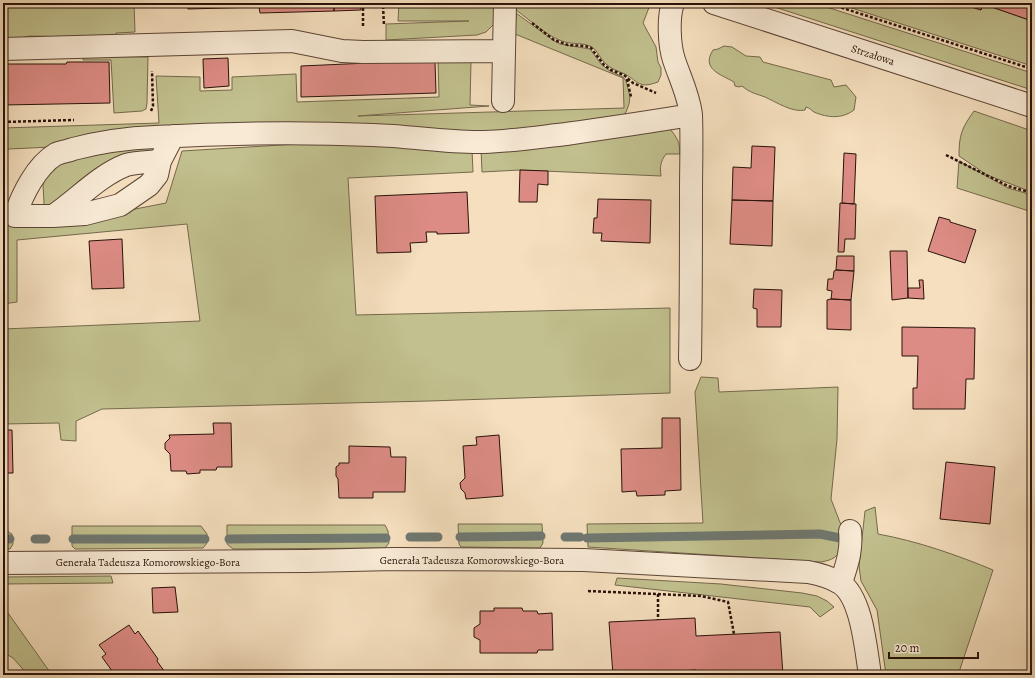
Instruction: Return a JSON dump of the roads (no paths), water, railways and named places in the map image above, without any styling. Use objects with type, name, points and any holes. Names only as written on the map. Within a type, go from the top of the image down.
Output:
[{"type":"street","points":[[503,101],[505,3]]},
{"type":"street","points":[[673,3],[670,20],[671,47],[690,111],[690,359]]},
{"type":"street","name":"Strzałowa","points":[[714,3],[1032,106]]},
{"type":"street","points":[[3,49],[292,41],[342,51],[504,51]]},
{"type":"street","points":[[173,136],[160,161],[157,175],[149,185],[120,206],[85,214],[15,216],[21,198],[38,171],[57,154],[85,146],[117,140],[173,136],[204,134],[336,133],[385,135],[451,142],[486,142],[549,136],[690,111]]},
{"type":"street","points":[[53,216],[101,178],[127,165],[160,161]]},
{"type":"street","points":[[841,583],[850,554],[850,531]]},
{"type":"street","name":"Generała Tadeusza Komorowskiego-Bora","points":[[3,563],[394,559],[584,560],[808,572],[819,574],[841,583],[849,590],[858,609],[870,675]]},
{"type":"waterway","points":[[587,538],[820,534],[840,538]]},
{"type":"waterway","points":[[460,537],[541,536]]},
{"type":"waterway","points":[[410,537],[438,537]]},
{"type":"waterway","points":[[565,537],[580,537]]},
{"type":"waterway","points":[[229,539],[386,538]]},
{"type":"waterway","points":[[3,539],[10,539]]},
{"type":"waterway","points":[[35,539],[46,539]]},
{"type":"waterway","points":[[73,539],[205,539]]}]
